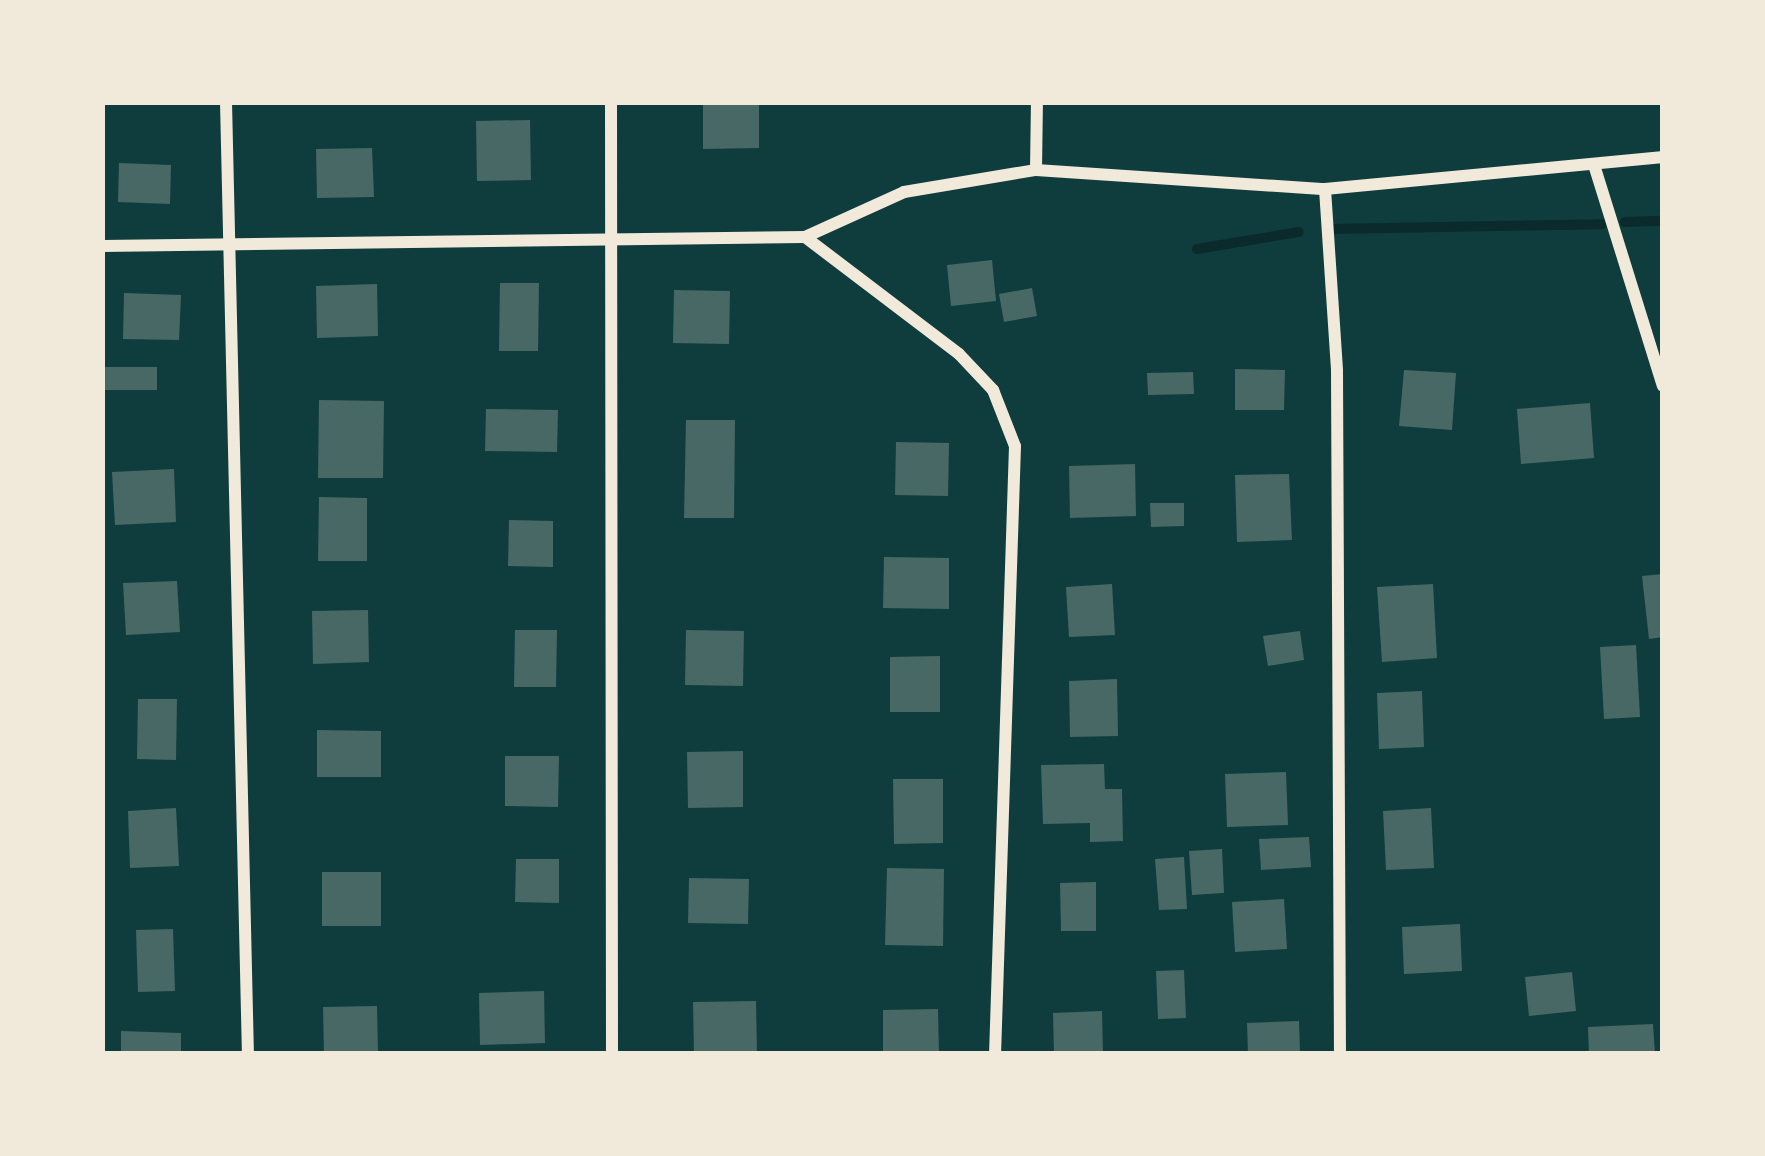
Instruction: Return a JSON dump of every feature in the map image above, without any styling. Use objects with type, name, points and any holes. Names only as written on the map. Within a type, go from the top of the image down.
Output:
[{"type":"street","points":[[226,102],[224,241],[248,1054]]},
{"type":"street","points":[[611,102],[612,1054]]},
{"type":"street","points":[[1036,102],[1036,170]]},
{"type":"street","points":[[102,246],[805,237],[904,193],[1036,170],[1324,189],[1594,168],[1663,157]]},
{"type":"street","points":[[1594,168],[1663,386]]},
{"type":"street","points":[[1324,189],[1337,371],[1340,1054]]},
{"type":"street","points":[[805,237],[959,354],[993,390],[1015,446],[995,1054]]},
{"type":"building","points":[[703,102],[759,102],[759,148],[703,149]]},
{"type":"building","points":[[530,120],[531,180],[477,181],[476,121]]},
{"type":"building","points":[[372,148],[374,197],[317,198],[316,149]]},
{"type":"building","points":[[119,163],[171,165],[170,204],[118,202]]},
{"type":"building","points":[[992,260],[996,301],[951,306],[947,265]]},
{"type":"building","points":[[500,283],[539,283],[538,351],[499,351]]},
{"type":"building","points":[[377,284],[378,336],[317,338],[316,286]]},
{"type":"building","points":[[1032,288],[1037,316],[1004,322],[999,294]]},
{"type":"building","points":[[674,290],[730,291],[729,344],[673,343]]},
{"type":"building","points":[[124,293],[181,295],[179,340],[123,339]]},
{"type":"building","points":[[102,367],[157,367],[157,390],[102,390]]},
{"type":"building","points":[[1235,369],[1285,370],[1284,410],[1235,410]]},
{"type":"building","points":[[1404,370],[1456,373],[1452,430],[1399,426]]},
{"type":"building","points":[[1193,372],[1194,394],[1148,395],[1147,373]]},
{"type":"building","points":[[319,400],[384,401],[383,478],[318,478]]},
{"type":"building","points":[[1590,403],[1594,458],[1521,464],[1517,409]]},
{"type":"building","points":[[486,409],[558,410],[557,452],[485,451]]},
{"type":"building","points":[[686,420],[735,420],[734,518],[684,518]]},
{"type":"building","points":[[896,442],[949,443],[948,496],[895,495]]},
{"type":"building","points":[[1135,464],[1136,516],[1070,518],[1069,466]]},
{"type":"building","points":[[174,469],[176,522],[115,525],[112,472]]},
{"type":"building","points":[[1289,474],[1292,540],[1237,542],[1235,475]]},
{"type":"building","points":[[319,497],[367,498],[367,561],[318,561]]},
{"type":"building","points":[[1150,503],[1184,503],[1184,526],[1151,527]]},
{"type":"building","points":[[509,520],[553,521],[553,567],[508,566]]},
{"type":"building","points":[[884,557],[949,558],[949,609],[883,608]]},
{"type":"building","points":[[1663,574],[1663,637],[1649,639],[1642,576]]},
{"type":"building","points":[[177,581],[180,632],[126,635],[123,583]]},
{"type":"building","points":[[1112,584],[1115,635],[1069,637],[1066,587]]},
{"type":"building","points":[[1433,584],[1437,658],[1382,662],[1377,587]]},
{"type":"building","points":[[368,610],[369,662],[313,664],[312,611]]},
{"type":"building","points":[[515,630],[557,630],[556,687],[514,687]]},
{"type":"building","points":[[686,630],[744,631],[743,686],[685,685]]},
{"type":"building","points":[[1300,631],[1304,660],[1268,666],[1263,636]]},
{"type":"building","points":[[1636,645],[1640,717],[1604,719],[1600,647]]},
{"type":"building","points":[[940,656],[940,712],[890,712],[890,657]]},
{"type":"building","points":[[1117,679],[1118,736],[1070,737],[1069,681]]},
{"type":"building","points":[[1422,691],[1424,747],[1379,749],[1377,693]]},
{"type":"building","points":[[138,699],[177,699],[176,760],[137,759]]},
{"type":"building","points":[[317,730],[381,731],[381,777],[317,777]]},
{"type":"building","points":[[743,751],[743,807],[688,808],[687,752]]},
{"type":"building","points":[[505,756],[559,756],[558,807],[505,806]]},
{"type":"building","points":[[1104,764],[1105,789],[1122,789],[1123,841],[1090,842],[1090,823],[1043,824],[1041,765]]},
{"type":"building","points":[[1286,772],[1288,825],[1227,827],[1225,774]]},
{"type":"building","points":[[893,779],[943,779],[943,843],[894,844]]},
{"type":"building","points":[[176,808],[179,866],[130,868],[128,811]]},
{"type":"building","points":[[1431,808],[1434,868],[1386,870],[1383,811]]},
{"type":"building","points":[[1309,837],[1311,867],[1261,870],[1259,839]]},
{"type":"building","points":[[1222,849],[1224,893],[1192,895],[1189,851]]},
{"type":"building","points":[[1184,857],[1187,909],[1159,910],[1155,859]]},
{"type":"building","points":[[516,859],[559,859],[559,903],[515,902]]},
{"type":"building","points":[[887,868],[944,869],[943,946],[885,945]]},
{"type":"building","points":[[322,872],[381,872],[381,926],[322,926]]},
{"type":"building","points":[[689,878],[749,879],[748,924],[688,923]]},
{"type":"building","points":[[1096,882],[1096,931],[1061,931],[1060,883]]},
{"type":"building","points":[[1284,899],[1287,949],[1235,952],[1232,902]]},
{"type":"building","points":[[1460,924],[1462,971],[1404,974],[1402,927]]},
{"type":"building","points":[[173,929],[175,991],[138,992],[136,930]]},
{"type":"building","points":[[1184,970],[1186,1018],[1158,1019],[1156,971]]},
{"type":"building","points":[[1572,972],[1576,1011],[1529,1016],[1525,977]]},
{"type":"building","points":[[544,991],[545,1043],[480,1045],[479,993]]},
{"type":"building","points":[[756,1001],[757,1054],[694,1054],[693,1002]]},
{"type":"building","points":[[377,1006],[378,1054],[324,1054],[323,1007]]},
{"type":"building","points":[[938,1009],[939,1054],[883,1054],[883,1010]]},
{"type":"building","points":[[1102,1011],[1103,1054],[1054,1054],[1053,1013]]},
{"type":"building","points":[[1299,1021],[1300,1054],[1248,1054],[1247,1023]]},
{"type":"building","points":[[1653,1024],[1655,1054],[1589,1054],[1588,1027]]},
{"type":"building","points":[[121,1031],[181,1033],[181,1054],[121,1054]]},
{"type":"waterway","points":[[1625,222],[1663,221]]},
{"type":"waterway","points":[[1329,229],[1602,224]]},
{"type":"waterway","points":[[1197,249],[1299,232]]}]
